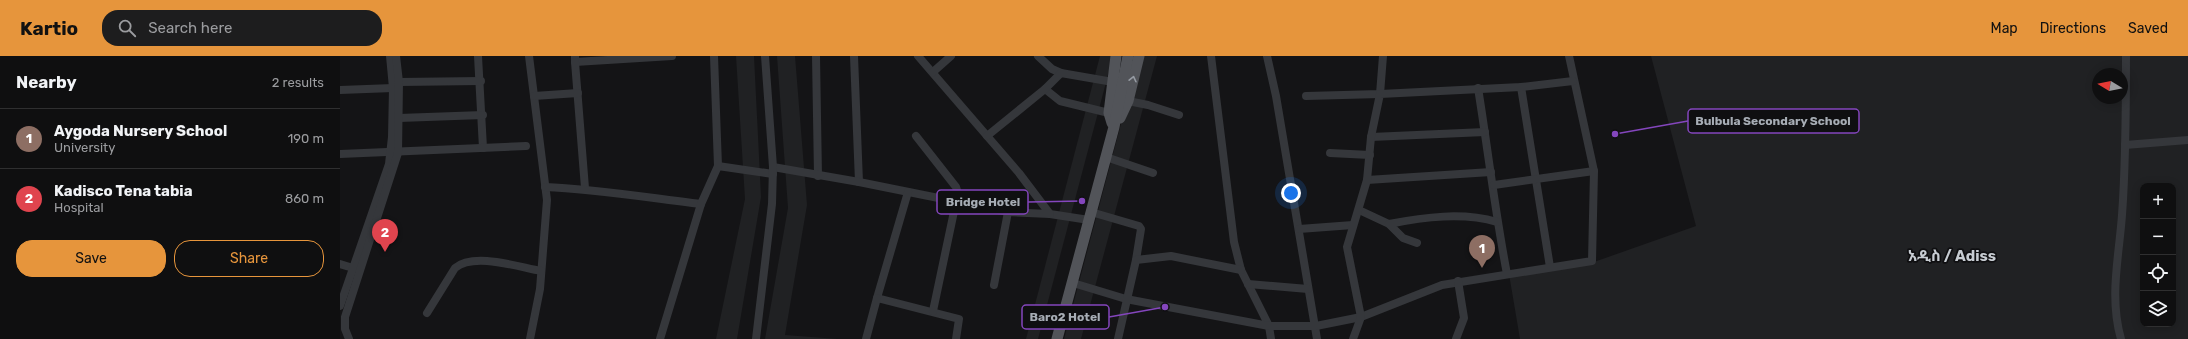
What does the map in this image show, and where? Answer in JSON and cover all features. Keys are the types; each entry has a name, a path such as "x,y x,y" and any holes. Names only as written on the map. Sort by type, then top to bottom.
{"main road":[{"path":"1114,127 1109,113 1116,56"},
{"path":"1123,102 1128,56"},
{"path":"1057,339 1114,127 1139,56"}],"street":[{"path":"349,339 345,330 345,317 360,259 383,185 395,153 399,118 396,85 390,56"},
{"path":"395,153 396,56"},
{"path":"478,56 483,115 483,148"},
{"path":"529,56 547,200 546,232 540,289 530,339"},
{"path":"585,188 575,59 672,56"},
{"path":"660,339 701,204 718,166 714,56"},
{"path":"756,339 772,204 773,171 765,56"},
{"path":"816,56 818,176"},
{"path":"854,56 859,182"},
{"path":"918,56 1019,173 1050,214"},
{"path":"933,72 951,56"},
{"path":"1038,56 1052,68 1061,73 1113,82"},
{"path":"1211,56 1234,242 1241,270 1269,326 1271,339"},
{"path":"1267,56 1276,96 1317,339"},
{"path":"1353,339 1361,317 1347,247 1367,180 1371,137 1380,94 1383,56"},
{"path":"1073,283 1126,299 1269,326 1316,326 1361,317 1442,285 1592,261 1594,171 1568,56"},
{"path":"2121,339 2117,325 2114,299 2122,216 2125,145 2126,56"},
{"path":"986,136 1045,89 1061,73"},
{"path":"340,90 396,85 481,81"},
{"path":"1306,96 1521,87 1573,81"},
{"path":"1521,87 1534,179 1550,267"},
{"path":"1478,88 1494,185 1497,222 1507,274"},
{"path":"1045,89 1060,101 1109,113"},
{"path":"534,96 578,93"},
{"path":"1123,102 1148,105 1179,115"},
{"path":"399,118 483,115"},
{"path":"1371,137 1485,132"},
{"path":"916,136 956,187 958,203 933,311"},
{"path":"2125,145 2188,140"},
{"path":"340,154 395,153 526,146"},
{"path":"1330,153 1370,155"},
{"path":"1106,157 1153,173"},
{"path":"718,166 818,176 859,182 1008,212 1090,216 1139,226 1141,229 1136,260 1118,339"},
{"path":"1494,185 1594,171"},
{"path":"1367,180 1491,172"},
{"path":"545,187 585,188 626,196 701,204"},
{"path":"866,339 908,192"},
{"path":"1359,210 1389,224 1402,238 1417,243"},
{"path":"994,285 1008,212"},
{"path":"1389,224 1411,220 1475,216 1497,222"},
{"path":"1299,230 1353,225"},
{"path":"1136,260 1171,256 1241,270"},
{"path":"340,306 352,268 360,259"},
{"path":"427,313 455,268 462,262 489,261 541,271"},
{"path":"340,264 352,268"},
{"path":"1456,339 1464,318 1458,282"},
{"path":"1248,284 1308,289"},
{"path":"877,298 933,311 959,319 956,339"}],"shaded area":[{"path":"736,56 754,56 761,197 737,339 716,339 745,199"},
{"path":"777,56 795,56 807,205 785,335 838,339 765,339 788,208"},
{"path":"1100,56 1113,56 1038,339 1026,339"},
{"path":"1139,56 1157,56 1081,339 1064,339"},
{"path":"1651,56 2188,56 2188,339 1520,339 1509,274 1594,262 1696,226"}],"place":[{"name":"Bulbula Secondary School","path":"1615,134"},
{"name":"Bridge Hotel","path":"1082,201"},
{"name":"Kadisco Tena tabia","path":"385,252"},
{"name":"Aygoda Nursery School","path":"1482,268"},
{"name":"Baro2 Hotel","path":"1165,307"}],"district":[{"name":"አዲስ / Adiss","path":"1952,256"}]}
